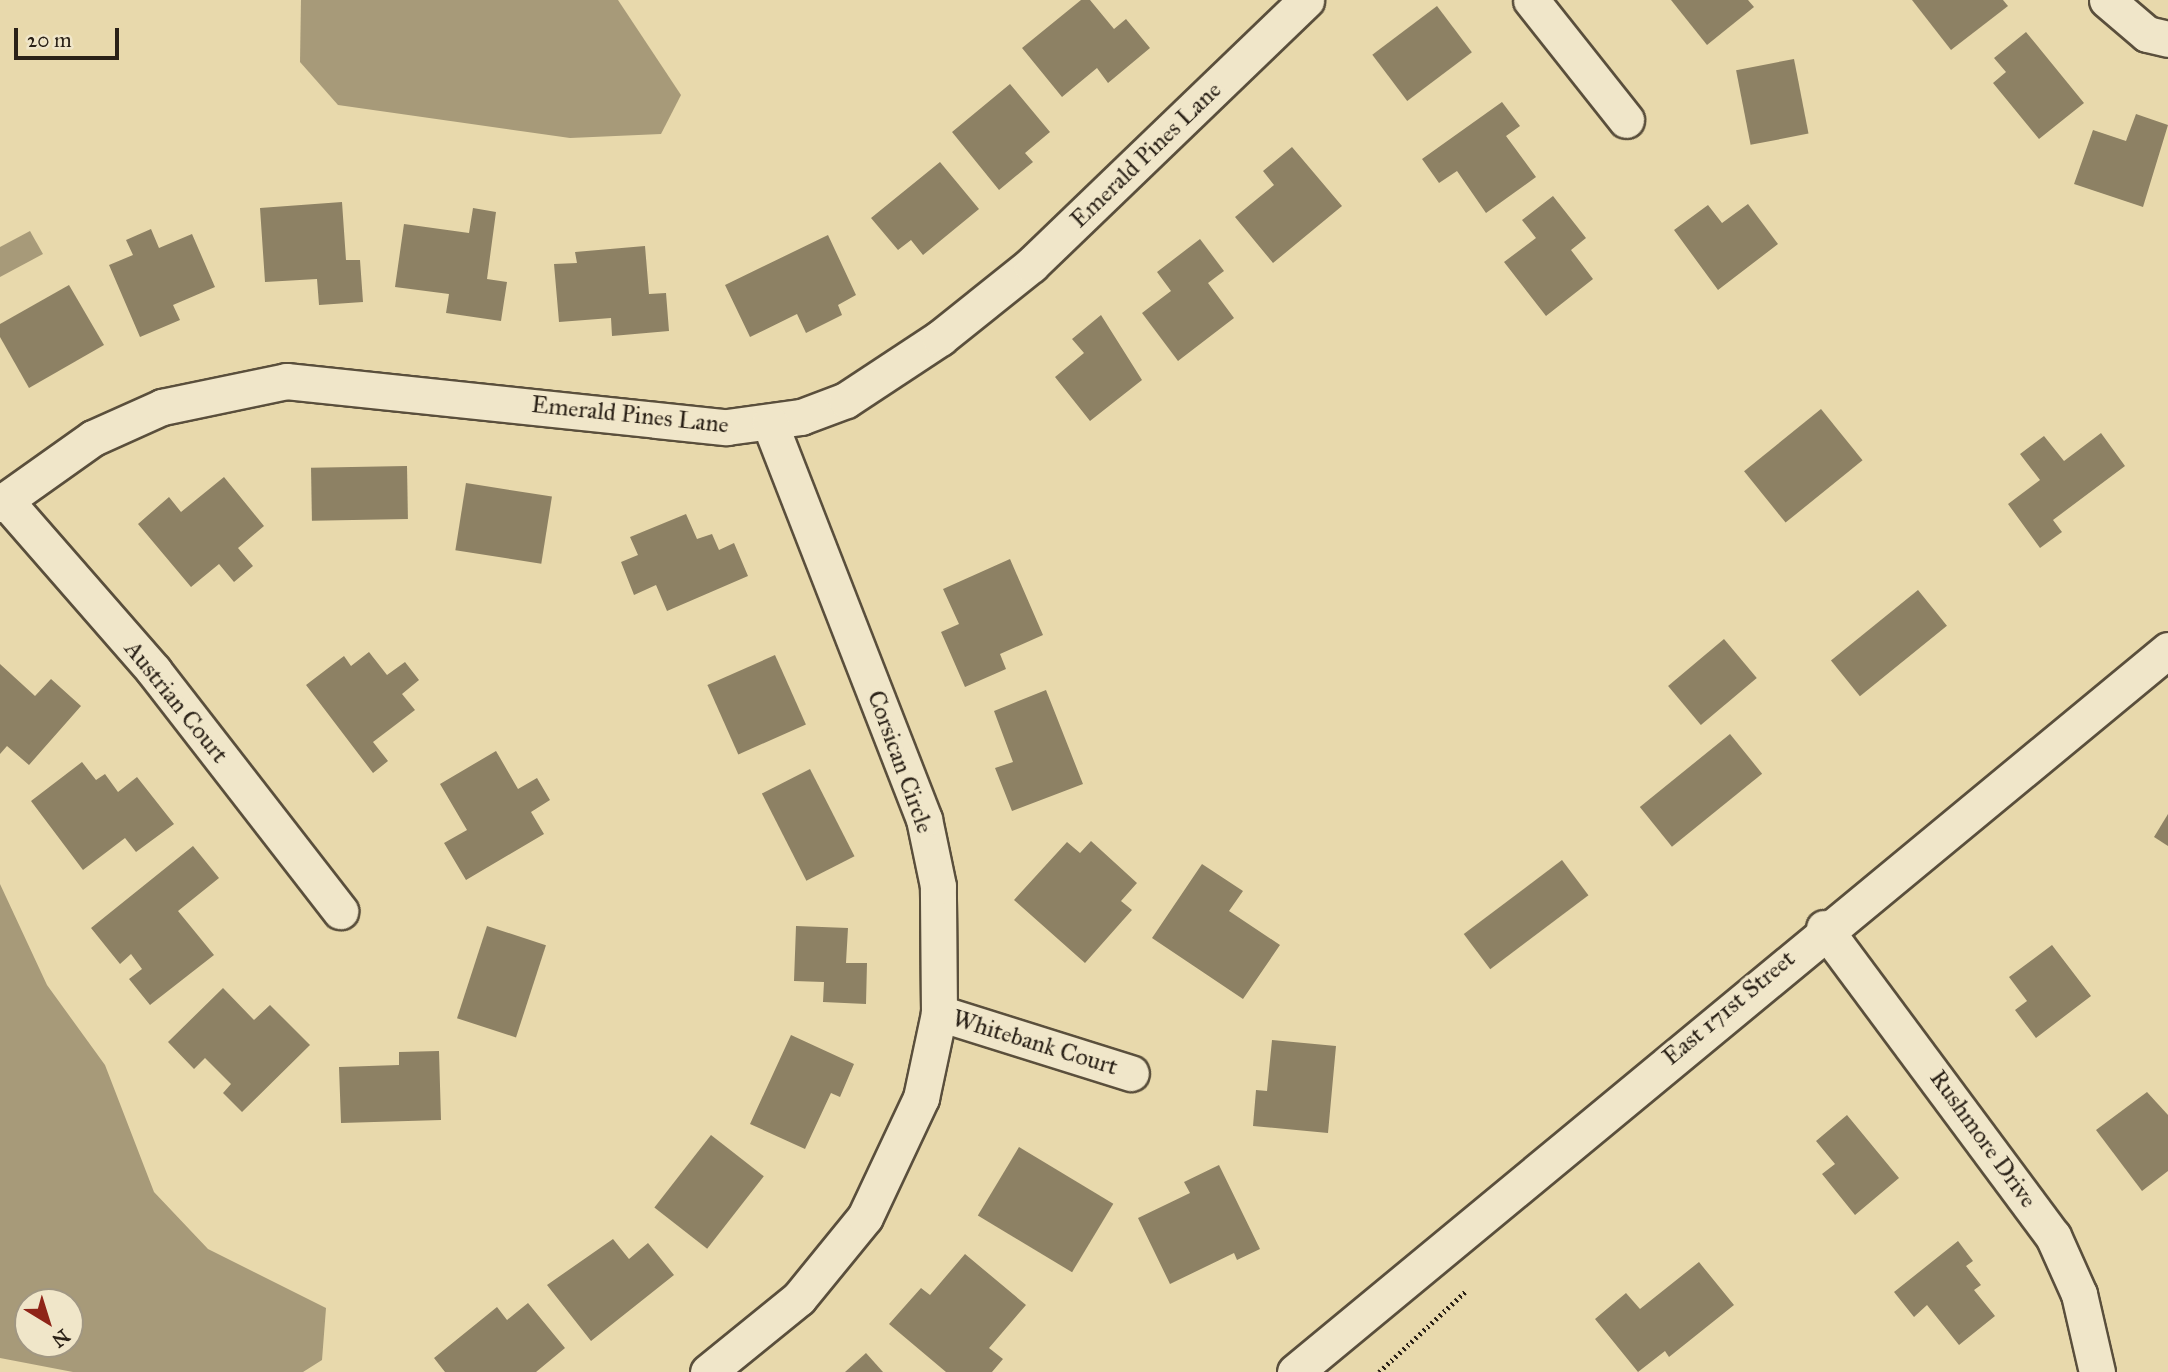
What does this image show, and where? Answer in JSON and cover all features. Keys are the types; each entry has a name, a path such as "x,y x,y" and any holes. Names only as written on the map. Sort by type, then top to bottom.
{"street":[{"name":"Emerald Pines Lane","path":"2,502 93,438 162,407 286,381 694,425 770,423 846,400 940,338 1109,194 1306,0"},
{"path":"1531,0 1626,120"},
{"path":"2107,0 2147,34 2168,39"},
{"name":"Corsican Circle","path":"708,1372 799,1298 865,1217 921,1098 939,1013 938,886 924,819 770,423"},
{"name":"Austrian Court","path":"2,502 153,670 340,911"},
{"name":"East 171st Street","path":"1295,1372 1824,928 2168,650"},
{"name":"Rushmore Drive","path":"1824,928 2053,1236 2079,1294 2097,1372"},
{"name":"Whitebank Court","path":"939,1013 1131,1073"}],"path":[{"path":"1379,1372 1467,1290"}],"shaded area":[{"path":"301,0 618,0 681,95 661,134 570,138 338,105 300,62"},
{"path":"30,231 43,254 0,277 0,247"},
{"path":"0,884 47,985 105,1065 154,1192 208,1249 326,1308 322,1360 303,1372 73,1372 0,1358"}],"building":[{"path":"1081,0 1090,0 1114,29 1126,19 1150,48 1108,83 1097,68 1062,97 1022,48"},
{"path":"1671,0 1748,0 1754,7 1707,45"},
{"path":"1912,0 2003,0 2008,6 1951,50"},
{"path":"1437,6 1472,52 1407,101 1372,55"},
{"path":"2026,32 2084,103 2039,139 1993,83 2006,72 1994,58"},
{"path":"1794,59 1809,134 1751,145 1736,70"},
{"path":"1010,84 1050,132 1025,153 1033,162 999,190 952,132"},
{"path":"1502,102 1520,126 1506,136 1536,177 1486,213 1457,171 1439,183 1422,159"},
{"path":"2136,114 2168,125 2143,207 2074,184 2093,130 2126,141"},
{"path":"1292,147 1342,206 1273,263 1235,217 1274,185 1263,171"},
{"path":"940,162 979,209 923,255 911,240 898,250 871,218"},
{"path":"1553,196 1586,238 1571,250 1593,279 1546,316 1504,262 1536,238 1522,220"},
{"path":"342,202 346,260 360,260 363,302 319,305 317,279 265,282 260,208"},
{"path":"1748,204 1778,244 1718,290 1674,230 1708,205 1722,223"},
{"path":"473,208 496,212 487,279 507,282 501,321 446,313 449,294 395,287 404,224 469,233"},
{"path":"151,229 159,248 192,234 215,287 173,305 180,320 140,337 109,265 133,255 126,240"},
{"path":"828,235 856,295 838,305 842,315 806,333 797,314 750,337 725,285"},
{"path":"1200,239 1224,271 1208,283 1234,318 1178,361 1142,313 1171,291 1157,272"},
{"path":"645,246 649,294 666,293 669,331 612,336 611,318 559,322 554,264 577,263 575,252"},
{"path":"69,285 104,345 29,388 0,337 0,324"},
{"path":"1101,315 1142,380 1090,421 1055,377 1084,353 1072,339"},
{"path":"1821,409 1863,460 1786,523 1744,471"},
{"path":"2101,433 2125,466 2053,520 2062,532 2040,548 2008,504 2040,480 2020,454 2044,436 2064,461"},
{"path":"407,466 408,519 312,521 311,468"},
{"path":"224,477 264,526 238,548 253,566 234,582 219,564 191,587 138,524 169,497 181,512"},
{"path":"466,483 552,497 541,564 455,550"},
{"path":"686,514 697,539 712,534 719,550 734,543 748,576 667,611 656,585 634,595 621,562 638,555 630,537"},
{"path":"1010,559 1043,635 1000,654 1006,669 965,687 941,632 959,624 943,589"},
{"path":"1918,590 1947,626 1860,696 1831,660"},
{"path":"1724,639 1757,678 1701,725 1668,686"},
{"path":"369,652 387,675 405,662 419,680 402,694 415,710 373,742 388,761 373,773 306,685 344,656 351,666"},
{"path":"775,655 806,724 738,755 707,685"},
{"path":"0,664 35,696 51,679 81,706 29,765 7,746 0,754"},
{"path":"1046,690 1083,784 1012,811 995,768 1013,762 994,711"},
{"path":"1730,734 1762,774 1672,847 1640,807"},
{"path":"496,751 518,789 537,778 550,800 531,812 544,834 466,880 444,843 467,830 440,784"},
{"path":"82,762 96,780 105,774 118,792 137,777 174,824 136,852 125,838 83,870 31,801"},
{"path":"810,769 854,856 806,881 762,794"},
{"path":"2168,814 2168,846 2154,837"},
{"path":"1091,841 1137,883 1121,901 1132,910 1085,963 1014,900 1067,842 1080,853"},
{"path":"193,846 219,878 178,911 214,955 150,1005 129,979 142,969 131,954 120,964 91,928"},
{"path":"1562,860 1588,895 1490,969 1464,934"},
{"path":"1202,864 1243,891 1229,911 1280,945 1243,999 1152,938"},
{"path":"487,926 546,945 516,1037 457,1018"},
{"path":"796,926 848,928 846,963 867,963 866,1004 823,1002 824,982 794,981"},
{"path":"2052,945 2091,996 2036,1038 2015,1010 2027,1001 2009,977"},
{"path":"223,988 254,1020 270,1005 310,1045 242,1112 223,1093 231,1084 205,1058 194,1069 168,1042"},
{"path":"791,1035 854,1064 840,1097 831,1093 805,1149 750,1124"},
{"path":"1272,1040 1336,1046 1328,1133 1253,1126 1256,1090 1267,1091"},
{"path":"439,1051 441,1120 341,1123 339,1067 399,1065 399,1052"},
{"path":"2147,1092 2168,1115 2168,1171 2142,1191 2096,1130"},
{"path":"1847,1115 1899,1178 1855,1215 1822,1174 1835,1164 1816,1141"},
{"path":"711,1135 764,1176 707,1249 654,1207"},
{"path":"1019,1147 1113,1204 1072,1272 978,1216"},
{"path":"1219,1165 1260,1249 1237,1260 1234,1253 1170,1284 1138,1218 1190,1193 1184,1182"},
{"path":"613,1239 629,1259 648,1243 674,1275 591,1341 547,1285"},
{"path":"1958,1241 1973,1261 1966,1266 1981,1285 1974,1290 1995,1316 1959,1345 1927,1305 1914,1317 1894,1292"},
{"path":"965,1254 1026,1305 989,1348 1003,1359 992,1372 946,1372 889,1324 921,1288 930,1295"},
{"path":"1699,1262 1734,1305 1669,1357 1665,1351 1638,1372 1595,1319 1626,1293 1640,1309"},
{"path":"528,1303 565,1348 536,1372 445,1372 434,1358 497,1307 507,1320"},
{"path":"866,1353 883,1372 845,1372"}]}
